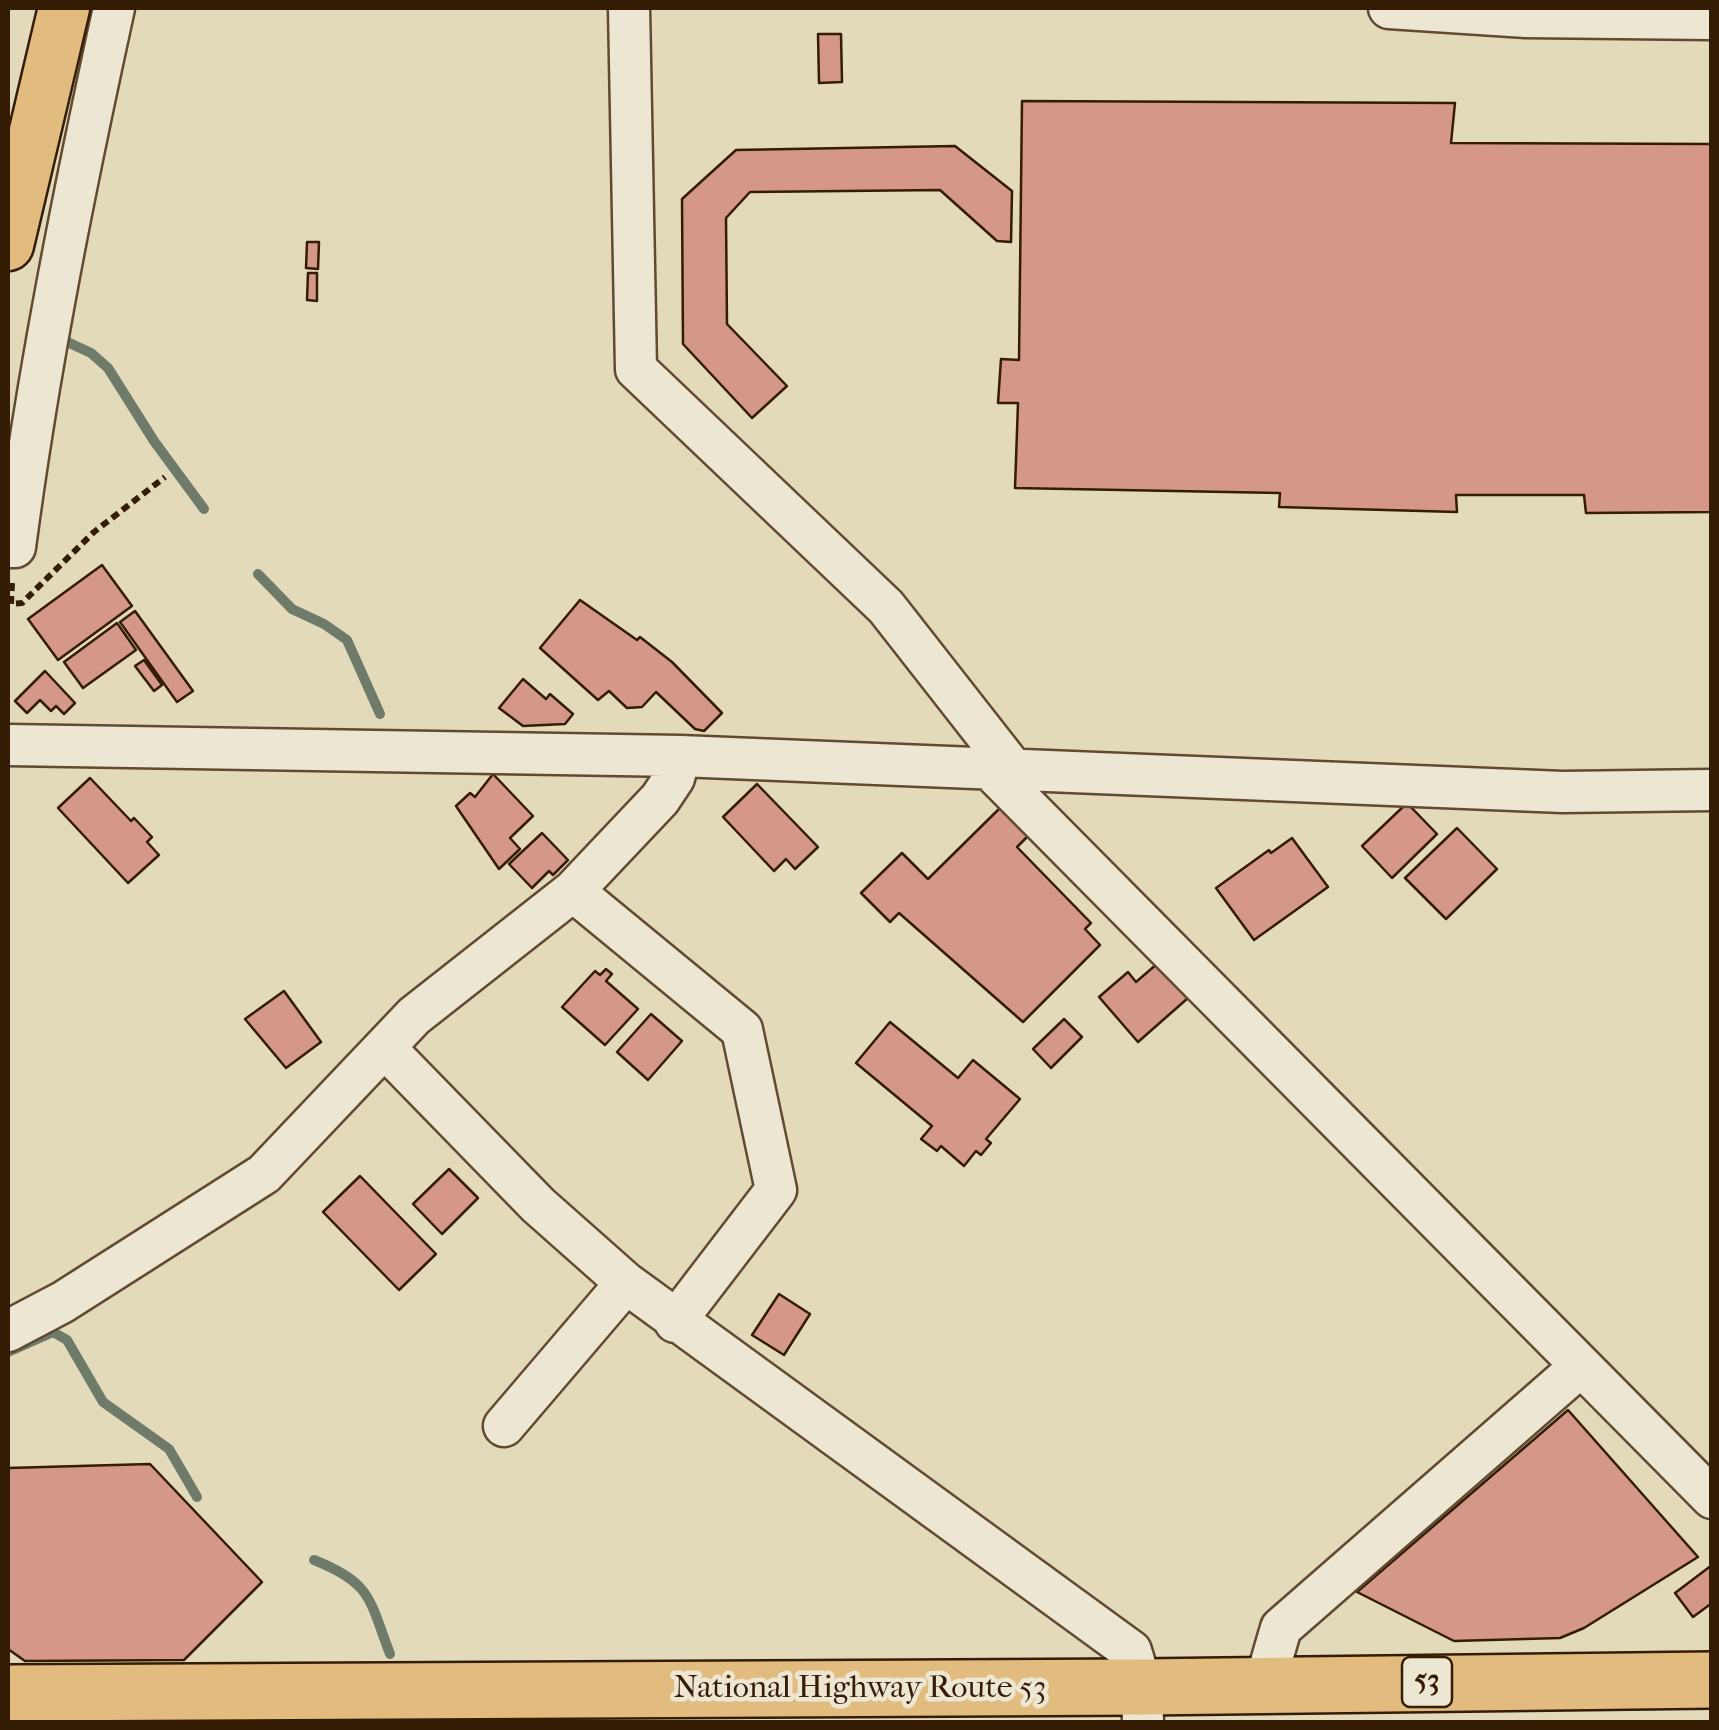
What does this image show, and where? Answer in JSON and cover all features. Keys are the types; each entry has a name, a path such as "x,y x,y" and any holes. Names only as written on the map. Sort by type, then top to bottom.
{"highway":[{"name":"National Highway Route 53","path":"8,1693 1143,1705 1265,1684 1712,1680"}],"main road":[{"path":"8,245 64,8"}],"street":[{"path":"11,547 85,140 114,8"},
{"path":"628,8 636,369 886,607 999,767 1712,1498"},
{"path":"1389,8 1526,17 1712,19"},
{"path":"8,745 680,756 1563,792 1712,790"},
{"path":"8,1332 64,1302 264,1174 414,1016 572,891 660,798 674,778 680,756"},
{"path":"572,891 742,1030 776,1190 675,1322"},
{"path":"386,1048 538,1205 626,1283 1131,1650 1143,1705"},
{"path":"504,1426 626,1283"},
{"path":"1265,1684 1281,1628 1582,1366"}],"path":[{"path":"11,547 11,604 22,603 94,532 164,477"}],"building":[{"path":"818,34 841,34 842,82 819,83"},
{"path":"1022,101 1455,103 1451,143 1712,144 1712,512 1586,513 1584,495 1456,495 1457,512 1279,507 1280,493 1015,488 1018,403 998,403 1001,359 1019,360"},
{"path":"955,146 1012,191 1011,242 997,241 940,190 750,192 726,218 727,324 787,386 752,418 683,344 682,199 736,150"},
{"path":"307,242 319,242 318,269 306,268"},
{"path":"308,273 317,273 317,301 307,300"},
{"path":"102,565 132,606 58,660 28,619"},
{"path":"580,600 672,662 722,713 704,731 695,729 656,692 642,707 627,708 609,691 598,700 540,648"},
{"path":"135,611 193,691 177,702 120,622"},
{"path":"117,623 136,650 83,688 64,662"},
{"path":"144,660 162,685 154,691 135,666"},
{"path":"45,671 75,703 64,714 56,706 51,711 40,700 27,713 15,701"},
{"path":"523,679 546,699 550,694 573,714 565,724 523,726 499,708"},
{"path":"493,774 533,816 510,838 520,849 499,869 456,806 470,793 475,797"},
{"path":"90,778 152,837 147,842 159,855 128,883 58,808"},
{"path":"757,784 818,847 795,869 786,859 774,871 723,817"},
{"path":"1407,803 1437,834 1392,878 1362,846"},
{"path":"1004,804 1032,832 1017,847 1091,923 1085,929 1100,945 1023,1022 899,913 890,922 861,893 902,853 928,879"},
{"path":"1457,828 1497,869 1446,919 1405,878"},
{"path":"542,833 568,860 532,888 509,864"},
{"path":"1292,838 1328,887 1254,940 1216,888"},
{"path":"1158,963 1188,998 1138,1042 1099,997 1128,972 1136,982"},
{"path":"606,969 612,974 606,981 638,1009 605,1045 562,1007 595,971 600,975"},
{"path":"284,991 321,1042 286,1068 245,1019"},
{"path":"651,1014 682,1041 648,1080 617,1052"},
{"path":"1064,1019 1082,1037 1051,1068 1033,1049"},
{"path":"890,1022 958,1078 973,1060 1020,1099 986,1139 991,1143 981,1155 976,1151 964,1166 941,1146 937,1151 921,1139 932,1126 856,1063"},
{"path":"449,1169 478,1198 442,1234 413,1204"},
{"path":"360,1176 436,1254 399,1290 323,1212"},
{"path":"779,1294 810,1314 784,1355 752,1335"},
{"path":"1568,1410 1698,1557 1584,1628 1560,1638 1454,1641 1357,1592"},
{"path":"150,1464 262,1582 184,1660 25,1661 8,1649 8,1468"},
{"path":"1712,1565 1712,1603 1693,1617 1675,1593"}],"waterway":[{"path":"63,340 91,353 108,368 154,441 204,509"},
{"path":"258,574 292,609 347,640 380,714"},
{"path":"8,1352 53,1332 67,1340 103,1402 169,1449 197,1497"},
{"path":"314,1560 358,1585 372,1606 390,1654"}]}
